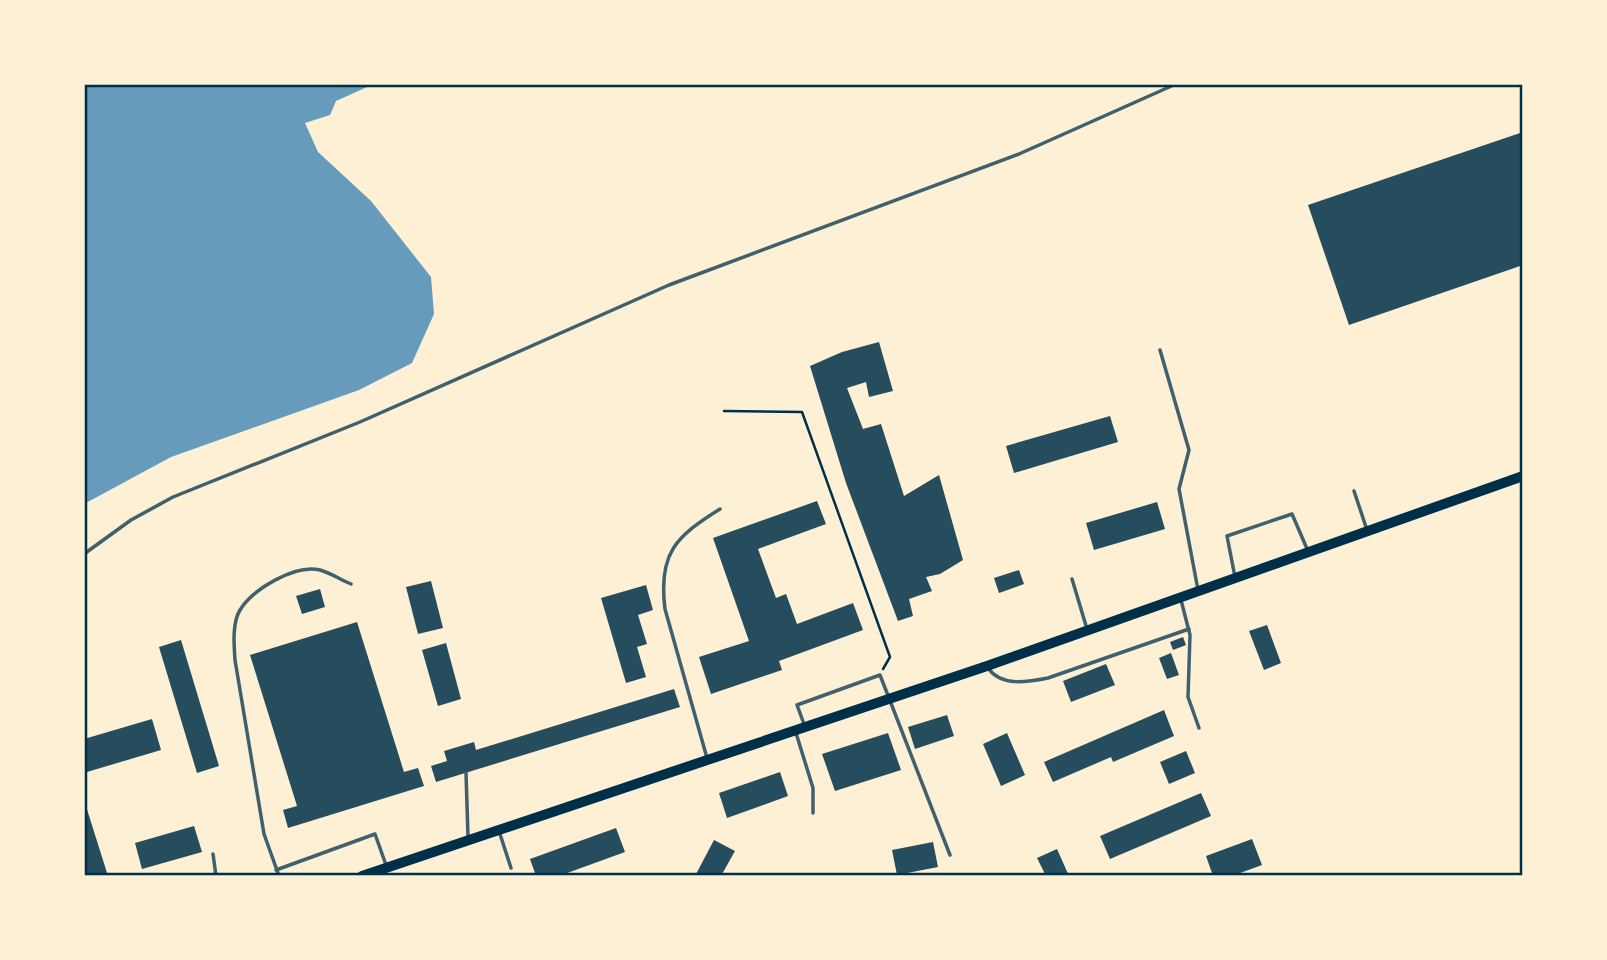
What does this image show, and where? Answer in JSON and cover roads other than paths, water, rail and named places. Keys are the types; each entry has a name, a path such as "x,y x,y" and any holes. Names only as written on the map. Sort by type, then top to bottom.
{"main road":[{"path":"362,876 987,666 1523,476"}],"lane":[{"path":"84,554 131,520 173,496 360,422 669,285 1019,154 1176,84"},
{"path":"1160,350 1189,450 1179,489 1198,592"},
{"path":"1354,491 1367,532"},
{"path":"707,760 665,609 662,584 665,564 675,547 693,526 720,509"},
{"path":"1235,579 1227,536 1292,514 1309,553"},
{"path":"279,876 264,834 235,660 234,636 239,612 256,593 281,575 318,569 351,584"},
{"path":"1072,579 1087,631"},
{"path":"1181,598 1190,635 1188,697 1199,728"},
{"path":"987,666 992,674 1009,681 1037,680 1189,629"},
{"path":"813,813 813,788 797,705 880,675 950,855"},
{"path":"466,773 468,839"},
{"path":"498,829 510,868"},
{"path":"276,870 375,834 387,867"},
{"path":"213,855 216,876"}],"water":[{"path":"84,84 374,84 336,101 330,115 305,123 318,152 371,201 431,277 434,314 412,363 359,390 171,457 84,504"}]}
